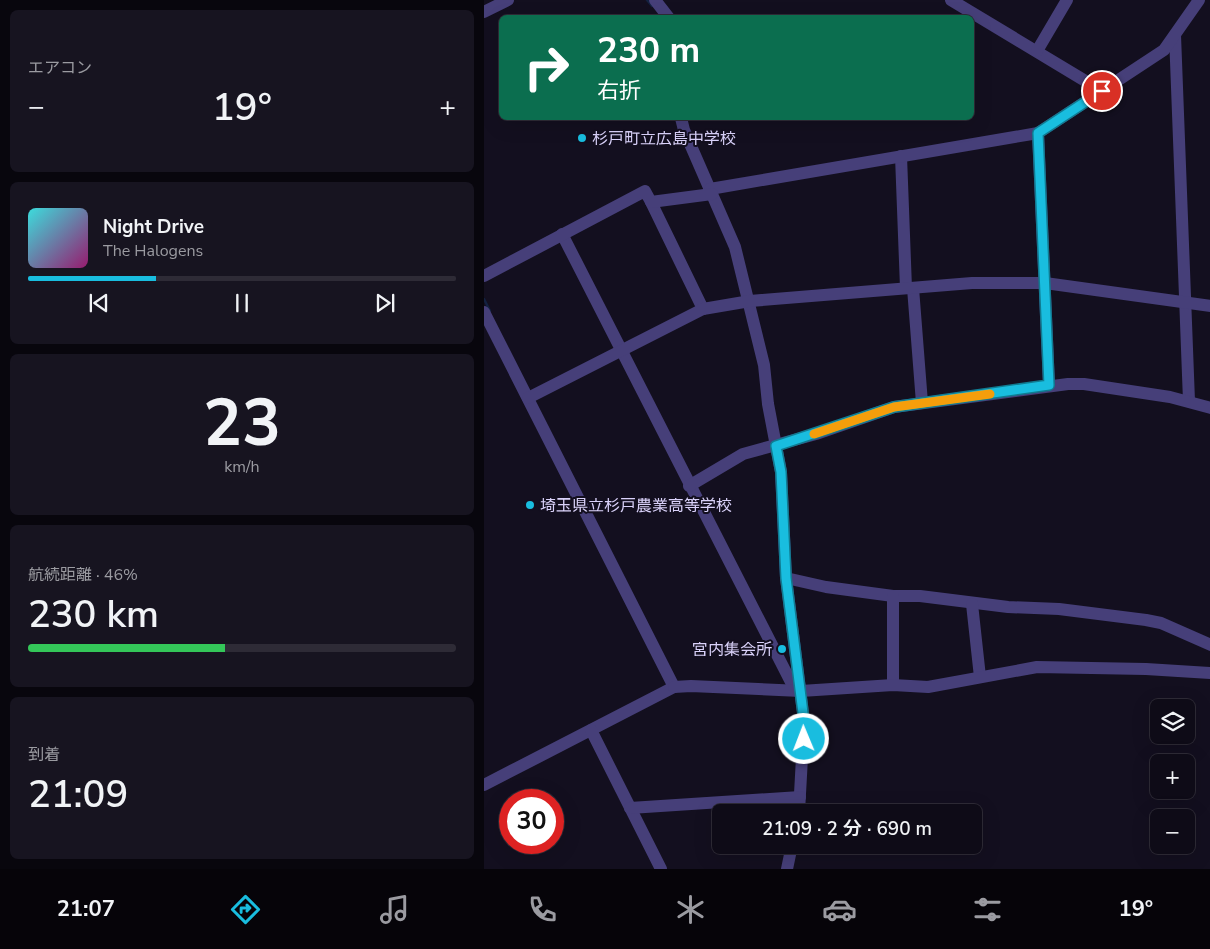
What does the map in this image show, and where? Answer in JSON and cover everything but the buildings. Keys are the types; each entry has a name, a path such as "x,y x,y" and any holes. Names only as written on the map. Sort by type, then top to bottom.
{"street":[{"path":"484,12 508,0"},
{"path":"655,0 667,15"},
{"path":"951,0 1102,91"},
{"path":"1037,52 1067,0"},
{"path":"651,202 1038,133 1164,50 1199,0"},
{"path":"1175,35 1189,401"},
{"path":"682,120 736,247 764,365 768,404 781,472 786,578 798,690 804,721 800,804"},
{"path":"1038,133 1049,385"},
{"path":"901,156 910,288 922,403"},
{"path":"484,276 645,191 703,309"},
{"path":"562,234 689,486 798,690"},
{"path":"528,398 703,309 750,301 972,283 1045,283 1210,306"},
{"path":"484,312 674,687"},
{"path":"689,486 718,471 743,454 776,446 894,407 1049,385 1084,384 1189,401 1210,408"},
{"path":"786,578 826,587 893,596 920,596 972,604 1060,609 1146,620 1161,623 1210,645"},
{"path":"893,596 893,685"},
{"path":"972,604 980,677"},
{"path":"484,785 674,687 798,690 893,685 939,686 1037,667 1146,669 1210,673"},
{"path":"592,730 661,869"},
{"path":"630,808 800,797"},
{"path":"787,869 790,854"}],"waterway":[{"path":"647,0 652,6"},
{"path":"484,299 490,311"}],"slow traffic":[{"path":"814,434 894,407 990,394"}],"place":[{"name":"杉戸町立広島中学校","path":"582,138"},
{"name":"埼玉県立杉戸農業高等学校","path":"530,505"},
{"name":"宮内集会所","path":"782,649"}],"route":[{"path":"804,739 804,721 786,578 781,472 776,446 894,407 1049,385 1038,133 1102,91"}]}
